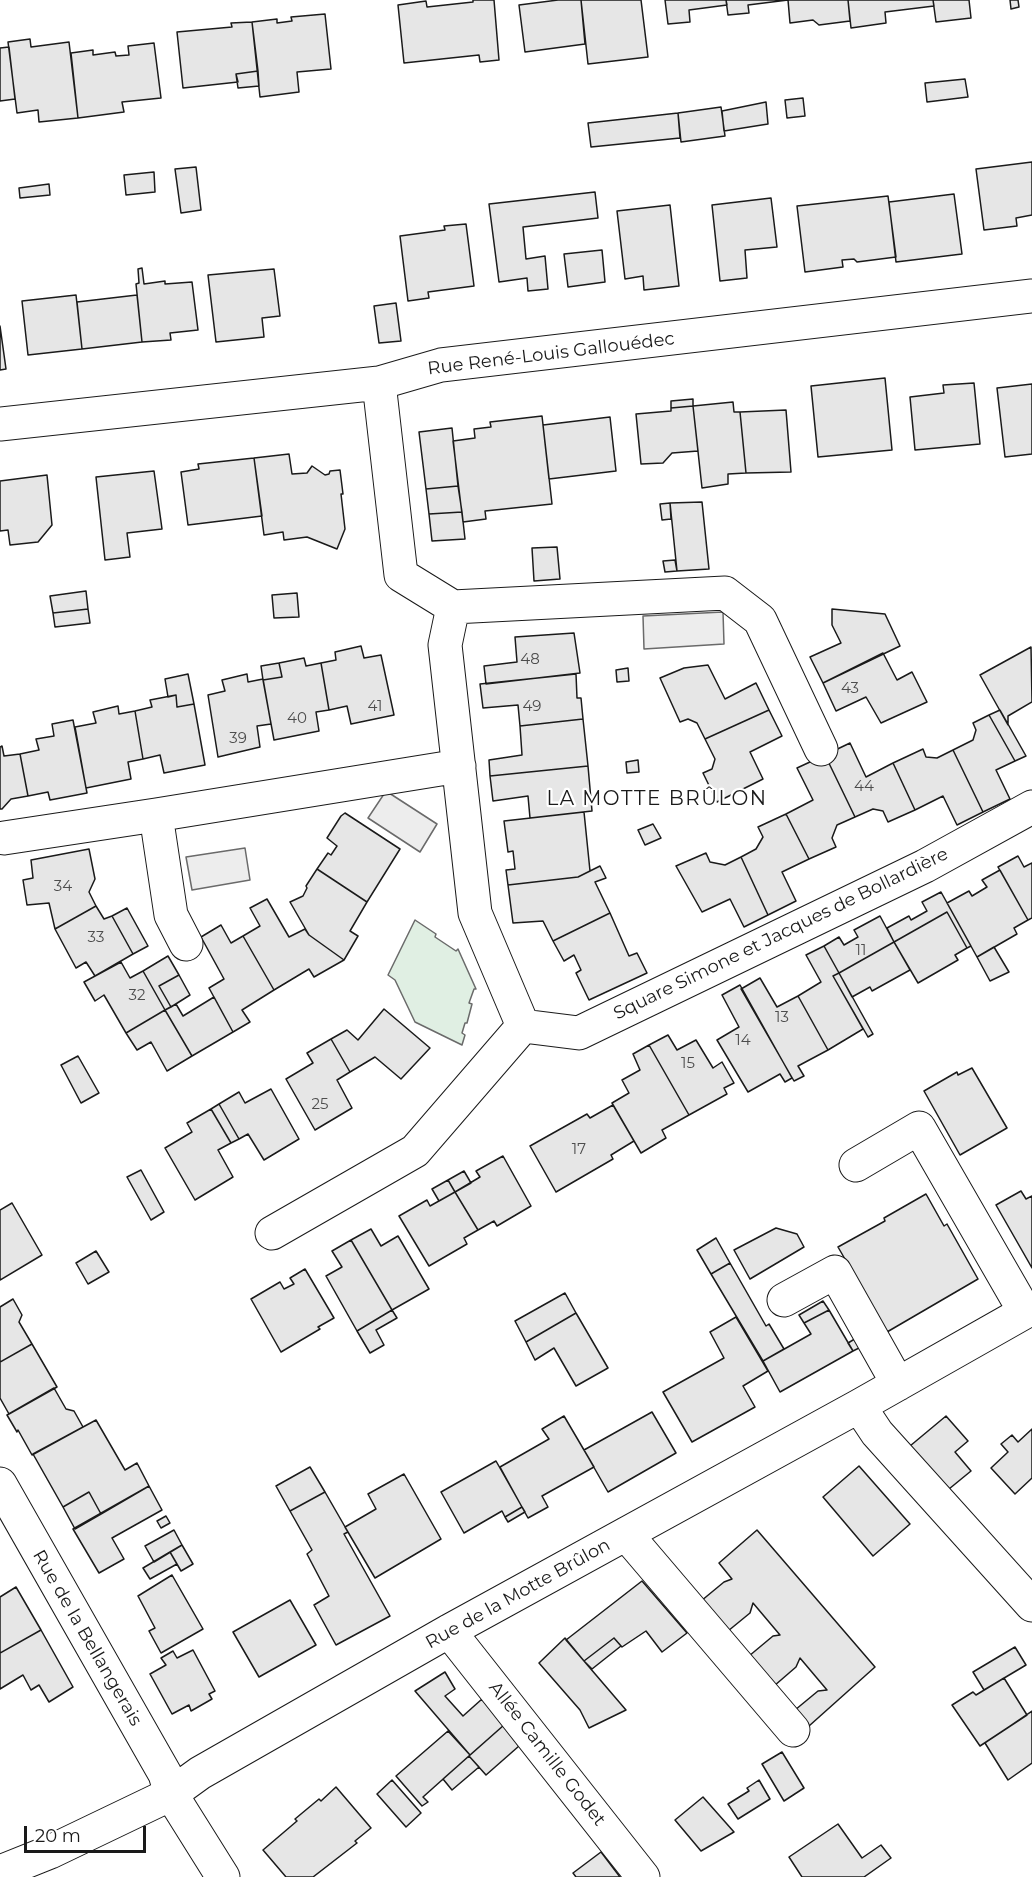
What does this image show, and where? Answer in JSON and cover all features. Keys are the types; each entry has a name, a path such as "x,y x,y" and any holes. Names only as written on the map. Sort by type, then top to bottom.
{"street":[{"name":"Rue René-Louis Gallouédec","path":"0,424 380,383 441,365 1032,296"},
{"path":"380,383 401,575 453,607 725,593 760,620 821,749"},
{"path":"272,1233 415,1151 524,1026 475,913 445,645 453,607"},
{"path":"4,838 459,766"},
{"name":"Square Simone et Jacques de Bollardière","path":"524,1026 579,1033 925,866 1032,807"},
{"path":"156,815 171,915 186,944"},
{"path":"856,1165 919,1128 1029,1310"},
{"path":"784,1300 835,1272 898,1384"},
{"name":"Rue de la Motte Brûlon","path":"0,1872 50,1852 171,1794 200,1773 449,1631 859,1407 1029,1310"},
{"path":"859,1407 877,1433 1032,1605"},
{"name":"Rue de la Bellangerais","path":"0,1484 165,1774 171,1794 223,1877"},
{"path":"626,1534 792,1730"},
{"name":"Allée Camille Godet","path":"449,1631 643,1877"}],"green space":[{"path":"415,920 436,934 435,937 456,951 458,949 476,989 469,1003 472,1004 462,1033 465,1035 462,1045 415,1022 395,980 388,975"}],"shaded area":[{"path":"723,612 724,644 644,649 643,616"},
{"path":"386,791 437,824 420,852 368,818"},
{"path":"245,848 250,880 192,890 186,857"}],"building":[{"path":"473,0 494,0 499,60 480,62 479,55 404,63 398,5 426,1 427,7 473,2"},
{"path":"558,0 581,0 585,44 525,52 519,5"},
{"path":"581,0 641,0 648,57 588,64"},
{"path":"665,0 726,0 727,5 689,10 690,22 668,24"},
{"path":"726,0 788,0 748,5 749,13 728,15"},
{"path":"788,0 848,0 850,21 819,25 813,20 790,23"},
{"path":"848,0 933,0 934,6 885,12 886,23 851,28"},
{"path":"933,0 969,0 971,18 936,22"},
{"path":"1010,0 1018,0 1019,7 1011,9"},
{"path":"325,14 331,69 297,72 299,92 260,97 252,22 277,19 277,23 292,21 291,17"},
{"path":"252,22 258,71 236,74 238,82 183,88 177,32 232,27 231,23"},
{"path":"30,39 31,47 69,42 78,118 39,122 38,110 17,113 8,42"},
{"path":"154,43 161,98 122,102 124,112 78,118 71,53 93,50 93,55 115,52 116,56 129,55 128,46"},
{"path":"9,47 15,99 0,101 0,48"},
{"path":"258,71 259,86 238,88 236,74"},
{"path":"965,79 968,97 927,102 925,83"},
{"path":"803,98 805,116 787,118 785,100"},
{"path":"766,102 768,124 724,131 722,111"},
{"path":"721,107 725,136 681,142 678,113"},
{"path":"678,113 680,138 591,147 588,123"},
{"path":"1032,162 1032,215 1016,218 1017,226 984,230 976,169"},
{"path":"196,167 201,210 181,213 175,169"},
{"path":"154,172 155,192 126,195 124,175"},
{"path":"49,184 50,195 20,198 19,188"},
{"path":"595,192 598,218 523,227 526,259 545,256 548,289 528,291 527,278 499,282 489,204"},
{"path":"954,194 962,254 896,262 889,202"},
{"path":"888,196 896,257 857,262 854,259 842,260 843,267 805,272 797,206"},
{"path":"771,198 777,247 745,250 747,278 720,281 712,205"},
{"path":"670,205 679,286 644,290 643,276 625,279 617,211"},
{"path":"466,224 474,286 428,292 429,298 408,301 400,236 445,230 444,226"},
{"path":"602,250 605,282 568,287 564,254"},
{"path":"142,268 144,284 165,281 165,284 192,282 198,330 170,333 171,340 142,342 136,284 139,283 138,269"},
{"path":"274,269 280,316 262,318 264,337 216,342 208,275"},
{"path":"76,295 82,349 28,355 22,301"},
{"path":"137,295 142,342 82,349 77,302"},
{"path":"396,303 401,341 379,343 374,306"},
{"path":"0,326 6,369 0,370"},
{"path":"885,378 892,450 818,457 811,386"},
{"path":"974,383 980,444 915,450 910,397 944,393 943,385"},
{"path":"1032,384 1032,454 1005,457 997,388"},
{"path":"693,399 693,406 671,408 671,401"},
{"path":"733,402 734,412 740,412 746,473 728,474 728,484 702,488 693,406"},
{"path":"693,406 698,451 672,453 663,463 641,464 636,414 671,411 671,408"},
{"path":"786,410 791,472 746,473 740,412"},
{"path":"542,416 552,504 485,511 486,519 463,522 453,441 475,438 474,429 491,427 490,422"},
{"path":"610,417 616,471 549,479 543,425"},
{"path":"452,428 458,486 426,489 419,432"},
{"path":"289,454 292,474 307,473 312,466 325,475 330,471 340,470 345,529 337,549 307,537 284,540 283,532 264,535 254,458"},
{"path":"254,458 262,516 188,525 181,472 199,469 198,464"},
{"path":"154,471 162,529 127,533 130,557 105,560 96,477"},
{"path":"47,475 52,525 38,542 10,545 8,530 0,531 0,481"},
{"path":"458,486 462,512 429,514 426,489"},
{"path":"702,502 709,569 677,571 670,503"},
{"path":"670,503 671,519 662,520 660,504"},
{"path":"462,512 465,539 432,541 429,514"},
{"path":"557,547 560,579 534,581 532,548"},
{"path":"675,560 677,571 665,572 663,561"},
{"path":"86,591 88,609 53,613 50,596"},
{"path":"297,593 299,617 274,618 272,595"},
{"path":"88,609 90,623 55,627 53,613"},
{"path":"832,609 885,614 900,646 823,683 810,657 841,643 832,625"},
{"path":"574,633 580,673 486,684 484,666 517,662 515,637"},
{"path":"361,646 364,658 381,655 394,715 351,724 347,706 329,710 321,663 336,660 335,652"},
{"path":"1031,647 1032,702 1008,716 1008,725 980,675"},
{"path":"883,653 897,680 912,672 927,702 881,723 866,697 836,711 823,683"},
{"path":"304,658 306,666 321,663 329,710 316,712 319,731 274,740 263,680 282,677 279,663"},
{"path":"279,663 282,677 263,680 261,666"},
{"path":"708,665 725,699 756,683 769,710 705,739 697,723 688,719 680,722 660,678 684,668"},
{"path":"628,668 629,681 617,682 616,670"},
{"path":"188,674 194,704 177,707 176,695 168,697 165,679"},
{"path":"247,674 248,682 263,679 271,724 257,726 260,747 218,757 208,695 225,691 222,680"},
{"path":"576,674 577,698 581,698 583,719 520,726 518,705 483,708 480,684"},
{"path":"176,695 177,707 194,704 205,765 164,773 160,755 143,759 135,711 152,707 150,700"},
{"path":"118,706 119,714 135,711 143,759 128,762 131,779 86,788 75,727 96,723 93,712"},
{"path":"769,710 782,736 750,752 763,779 717,802 703,773 712,769 715,759 705,739"},
{"path":"1000,710 1026,756 1015,761 989,715"},
{"path":"989,715 1015,761 996,770 1010,799 983,812 953,750 973,740 976,730 973,723"},
{"path":"583,719 588,766 490,776 489,760 522,755 520,726"},
{"path":"73,720 87,793 50,800 48,792 28,796 20,754 39,750 36,739 54,736 52,724"},
{"path":"850,743 866,777 893,763 915,810 888,822 883,811 873,809 855,817 825,755"},
{"path":"2,746 4,756 20,754 28,796 11,799 0,809 0,747"},
{"path":"923,749 926,757 937,758 953,750 983,812 957,825 943,796 915,810 893,763"},
{"path":"825,755 855,817 837,825 832,838 836,847 809,859 786,814 813,800 797,768"},
{"path":"638,760 639,772 627,773 626,762"},
{"path":"588,766 592,811 530,818 528,796 493,801 490,776"},
{"path":"584,812 590,871 578,877 508,885 506,870 515,869 513,851 508,852 504,821"},
{"path":"345,813 400,849 367,902 317,869 328,853 331,855 337,846 327,838"},
{"path":"786,814 809,859 782,872 796,901 768,915 741,857 756,849 763,837 758,827"},
{"path":"653,824 661,838 645,845 638,830"},
{"path":"89,849 95,879 89,892 96,906 55,929 49,903 27,905 23,880 33,878 31,860"},
{"path":"706,853 710,862 725,865 741,857 768,915 744,927 730,899 702,912 676,866"},
{"path":"1018,856 1024,867 1032,863 1032,918 1028,920 998,867"},
{"path":"600,866 606,878 595,882 610,913 553,941 543,921 513,923 508,885 578,877"},
{"path":"317,869 367,902 350,931 358,936 344,960 309,935 290,902 303,896 306,886"},
{"path":"1000,870 1028,920 1014,928 1017,934 977,957 947,903 969,891 972,896 987,887 982,880"},
{"path":"941,892 971,946 967,948 947,912 894,942 887,928 909,916 911,920 927,911 922,902"},
{"path":"267,899 289,937 305,929 309,935 344,960 314,977 309,969 274,990 243,936 260,926 250,908"},
{"path":"96,906 104,919 112,916 133,954 95,976 86,962 76,968 55,929"},
{"path":"127,908 148,946 133,954 112,916"},
{"path":"947,912 967,948 955,955 958,960 918,983 894,942"},
{"path":"610,913 629,956 637,953 647,973 589,1000 576,973 581,970 574,955 564,961 553,941"},
{"path":"880,916 894,942 839,973 824,946 839,937 844,945 858,937 854,930"},
{"path":"221,925 231,943 243,936 274,990 242,1010 250,1022 233,1032 209,988 224,979 201,937"},
{"path":"894,942 910,970 872,991 870,987 852,997 839,973"},
{"path":"824,946 839,973 833,976 863,1029 828,1050 798,996 821,982 806,955"},
{"path":"994,947 1009,972 990,981 977,957"},
{"path":"168,956 179,975 159,986 171,1007 165,1010 143,971"},
{"path":"121,962 130,978 143,971 165,1010 126,1033 104,995 95,1001 84,982"},
{"path":"839,973 873,1034 868,1037 833,976"},
{"path":"179,975 190,995 171,1007 159,986"},
{"path":"760,978 777,1007 798,996 828,1050 798,1066 804,1076 794,1081 741,989"},
{"path":"740,985 792,1078 785,1082 780,1074 748,1092 717,1040 739,1027 722,995"},
{"path":"214,997 233,1032 192,1056 165,1010 176,1004 183,1016"},
{"path":"384,1009 430,1048 401,1079 375,1057 350,1072 331,1039 347,1030 358,1040"},
{"path":"165,1010 192,1056 167,1071 151,1042 137,1050 126,1033"},
{"path":"668,1035 677,1050 696,1040 713,1068 722,1062 734,1083 724,1088 727,1094 689,1115 649,1045"},
{"path":"331,1039 350,1072 337,1080 352,1108 315,1130 286,1079 313,1063 307,1053"},
{"path":"649,1045 689,1115 662,1130 666,1138 641,1153 612,1103 629,1093 622,1080 640,1070 633,1054"},
{"path":"78,1056 99,1093 81,1103 61,1065"},
{"path":"972,1068 1007,1128 960,1155 924,1091 957,1072 958,1075"},
{"path":"271,1089 299,1139 264,1160 248,1134 239,1139 219,1104 239,1092 245,1103"},
{"path":"219,1104 239,1139 231,1143 211,1109"},
{"path":"613,1105 634,1141 611,1155 613,1159 556,1192 530,1146 587,1114 590,1118"},
{"path":"211,1109 231,1143 218,1150 233,1177 195,1200 165,1148 192,1132 187,1123"},
{"path":"503,1156 531,1206 497,1226 494,1221 478,1230 455,1192 480,1177 476,1171"},
{"path":"141,1170 164,1212 151,1220 127,1177"},
{"path":"464,1171 471,1183 455,1192 448,1180"},
{"path":"448,1180 455,1192 439,1201 432,1189"},
{"path":"1021,1191 1026,1199 1032,1196 1032,1268 996,1205"},
{"path":"455,1192 478,1230 464,1238 467,1244 429,1266 399,1216 427,1200 430,1206"},
{"path":"926,1194 944,1226 947,1224 978,1279 887,1332 838,1247 885,1221 884,1218"},
{"path":"12,1203 42,1255 0,1280 0,1210"},
{"path":"776,1228 797,1234 804,1247 750,1279 734,1250"},
{"path":"371,1229 381,1246 398,1236 429,1289 392,1310 351,1240"},
{"path":"716,1238 730,1263 711,1274 697,1250"},
{"path":"351,1240 392,1310 357,1331 326,1276 342,1267 332,1251"},
{"path":"96,1251 109,1272 88,1284 76,1263"},
{"path":"730,1263 766,1326 769,1324 784,1349 763,1361 711,1274"},
{"path":"305,1269 334,1318 281,1352 251,1299 280,1282 284,1289 294,1284 290,1278"},
{"path":"565,1293 576,1313 526,1342 515,1321"},
{"path":"13,1299 22,1315 19,1322 32,1344 0,1362 0,1307"},
{"path":"823,1301 829,1310 804,1323 799,1315"},
{"path":"392,1310 397,1318 376,1330 384,1345 370,1353 357,1331"},
{"path":"829,1310 853,1351 780,1392 763,1361 811,1334 804,1323"},
{"path":"576,1313 608,1368 576,1386 554,1348 535,1360 526,1342"},
{"path":"736,1317 768,1371 743,1386 755,1407 692,1442 663,1392 724,1358 710,1332"},
{"path":"858,1337 863,1346 853,1351 848,1343"},
{"path":"32,1344 57,1387 9,1414 0,1398 0,1362"},
{"path":"54,1388 66,1409 74,1411 83,1427 32,1455 7,1415"},
{"path":"652,1412 676,1453 608,1492 584,1450"},
{"path":"564,1416 594,1467 542,1496 548,1507 528,1518 500,1467 549,1439 542,1429"},
{"path":"946,1416 968,1441 955,1452 971,1471 949,1489 910,1446"},
{"path":"96,1420 125,1470 137,1463 149,1486 101,1514 89,1492 63,1507 33,1454"},
{"path":"1032,1429 1032,1478 1015,1494 991,1468 1008,1452 1001,1444 1012,1435 1018,1442"},
{"path":"496,1461 522,1507 505,1517 502,1511 464,1533 441,1492"},
{"path":"859,1466 910,1524 873,1556 823,1497"},
{"path":"310,1467 325,1492 290,1511 276,1486"},
{"path":"404,1474 441,1539 375,1578 345,1527 376,1509 368,1494"},
{"path":"149,1486 162,1510 112,1538 124,1559 99,1573 73,1529"},
{"path":"89,1492 101,1514 75,1529 63,1507"},
{"path":"325,1492 348,1532 344,1534 390,1616 336,1645 314,1605 329,1596 307,1554 312,1550 290,1511"},
{"path":"522,1507 525,1512 508,1522 505,1517"},
{"path":"166,1516 170,1523 161,1528 157,1521"},
{"path":"174,1530 182,1545 154,1562 145,1546"},
{"path":"757,1530 875,1667 809,1726 795,1710 818,1691 827,1690 800,1658 796,1667 774,1686 749,1656 773,1636 780,1635 753,1603 750,1613 728,1631 701,1601 724,1582 732,1579 719,1563"},
{"path":"182,1545 193,1564 181,1571 170,1552"},
{"path":"170,1552 177,1564 150,1579 143,1568"},
{"path":"172,1575 203,1629 161,1653 149,1631 155,1628 138,1596"},
{"path":"642,1581 687,1633 662,1652 646,1631 622,1647 614,1638 584,1661 566,1640"},
{"path":"16,1587 41,1630 0,1653 0,1597"},
{"path":"290,1600 316,1645 259,1677 233,1632"},
{"path":"41,1630 73,1687 49,1702 39,1685 31,1690 23,1675 0,1689 0,1653"},
{"path":"565,1638 626,1710 589,1728 580,1710 539,1663"},
{"path":"614,1638 621,1646 592,1669 584,1661"},
{"path":"1015,1647 1026,1665 984,1690 973,1672"},
{"path":"193,1650 215,1691 209,1694 212,1699 191,1711 189,1705 172,1714 150,1674 166,1665 161,1658 173,1651 177,1658"},
{"path":"445,1672 455,1689 445,1696 463,1716 482,1699 504,1725 470,1755 415,1691"},
{"path":"1004,1678 1027,1715 980,1746 952,1705 973,1692 976,1695"},
{"path":"1032,1711 1032,1763 1008,1780 985,1743"},
{"path":"504,1725 519,1746 486,1775 469,1756"},
{"path":"448,1731 470,1755 423,1797 428,1802 422,1806 396,1776"},
{"path":"782,1752 804,1788 784,1801 762,1764"},
{"path":"469,1756 479,1767 452,1790 443,1779"},
{"path":"392,1780 421,1813 406,1827 377,1794"},
{"path":"759,1780 770,1799 738,1819 728,1804 749,1791 747,1788"},
{"path":"336,1787 371,1828 355,1841 357,1843 313,1877 286,1877 263,1850 297,1821 295,1819 319,1799 321,1801"},
{"path":"703,1797 734,1832 701,1851 675,1820"},
{"path":"838,1824 862,1858 881,1845 891,1858 864,1877 802,1877 789,1857"},
{"path":"601,1852 620,1877 576,1877 573,1873"}],"district":[{"name":"LA MOTTE BRÛLON","path":"657,799"}]}
